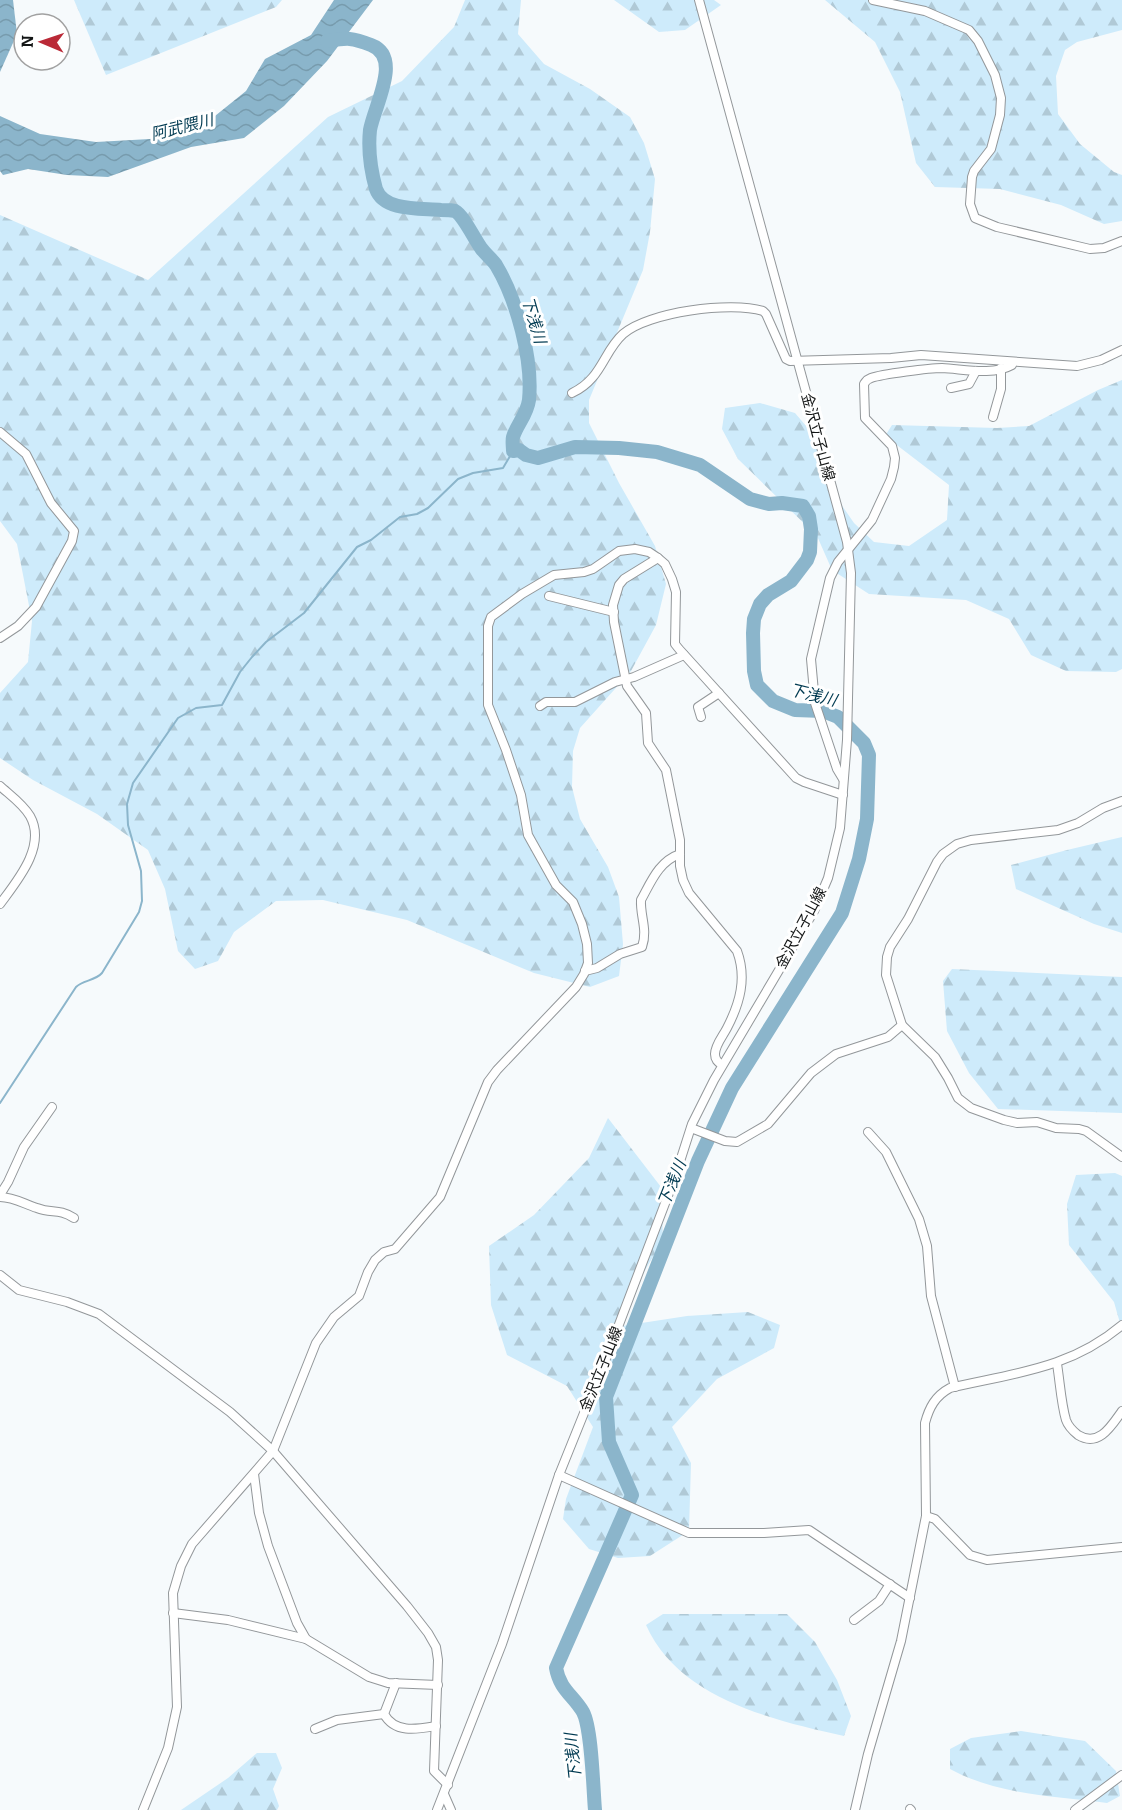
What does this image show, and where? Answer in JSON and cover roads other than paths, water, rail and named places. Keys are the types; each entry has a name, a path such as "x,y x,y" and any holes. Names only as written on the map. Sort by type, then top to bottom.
{"street":[{"name":"金沢立子山線","path":"437,1810 502,1644 559,1475 607,1356 675,1177 691,1128 722,1065 814,911 828,878 840,828 848,712 851,573 848,549 699,0"},
{"path":"873,0 924,11 969,30 978,41 995,75 1001,98 1000,115 991,149 972,177 970,204 975,218 997,227 1090,249 1110,247 1122,241"},
{"path":"572,393 598,372 623,334 648,321 673,312 715,308 760,309 766,314 786,359 797,361 921,355 1077,366 1101,360 1122,350"},
{"path":"844,781 837,769 817,710 811,659 830,578 838,562 872,520 891,479 894,467 895,458 892,446 865,418 863,390 867,380 936,368 976,371 1001,368 1008,367 1013,362"},
{"path":"993,417 1001,389 1001,368"},
{"path":"951,388 969,384 976,371"},
{"path":"0,432 26,454 51,503 74,531 72,541 36,607 18,626 0,638"},
{"path":"143,1810 168,1748 177,1707 173,1593 177,1576 192,1544 273,1451 316,1342 324,1329 334,1317 359,1296 375,1260 384,1252 396,1249 440,1197 488,1082 566,999 576,987 588,963 587,944 573,902 556,885 528,835 521,795 488,705 490,617 554,575 593,569 619,551 642,550 658,558 666,564 676,592 675,644 796,778 843,795"},
{"path":"658,558 624,579 619,585 614,612 627,686 646,713 648,743 666,770 680,840 683,880 689,893 737,951 741,962 742,990 715,1055 716,1060 722,1065"},
{"path":"549,596 614,612"},
{"path":"540,706 546,702 576,702 615,682 655,669 684,655"},
{"path":"701,717 698,707 719,693"},
{"path":"0,786 30,816 35,835 31,857 0,904"},
{"path":"1122,801 1103,808 1078,823 1058,830 971,840 957,844 943,854 886,957 887,980 902,1025 929,1051 948,1078 958,1098 971,1108 1017,1123 1031,1122 1089,1132 1122,1157"},
{"path":"585,971 597,968 620,954 642,947 644,918 641,900 662,865 670,858 680,854"},
{"path":"691,1128 725,1141 737,1142 768,1124 812,1073 836,1054 888,1037 902,1025"},
{"path":"52,1107 24,1147 9,1182 0,1196 19,1200 45,1210 59,1210 74,1218"},
{"path":"868,1132 886,1152 919,1220 927,1246 931,1296 955,1387"},
{"path":"0,1275 19,1290 67,1302 99,1314 230,1413 273,1451 407,1606 436,1647 438,1685 434,1771 448,1785"},
{"path":"855,1810 868,1755 901,1641 926,1516 925,1423 929,1410 941,1393 955,1387 1057,1364 1088,1350 1122,1325"},
{"path":"1057,1364 1066,1419 1075,1432 1087,1438 1099,1438 1122,1411"},
{"path":"254,1474 259,1513 268,1546 297,1623 306,1639"},
{"path":"559,1475 689,1533 764,1533 809,1530 910,1598"},
{"path":"926,1516 935,1519 970,1555 987,1560 1122,1547"},
{"path":"854,1620 879,1601 890,1584"},
{"path":"173,1613 228,1620 306,1639 369,1677 396,1683 438,1685"},
{"path":"384,1714 396,1683"},
{"path":"384,1714 386,1718 403,1729 436,1726"},
{"path":"315,1729 337,1720 384,1714"},
{"path":"1075,1810 1122,1775"},
{"path":"444,1794 451,1810"}],"water":[{"path":"0,0 13,0 12,45 0,72"},
{"path":"334,0 373,0 327,61 284,106 244,138 191,147 108,177 67,175 28,169 3,175 0,171 0,116 40,134 96,142 150,139 210,120 246,91 265,59 311,35"}],"waterway":[{"name":"下浅川","path":"327,41 354,39 364,42 380,51 385,60 384,83 369,137 373,175 380,196 387,202 404,207 448,210 458,213 504,279 522,331 530,384 528,405 513,437 513,451 519,450 526,455 538,458 575,447 657,452 700,465 750,499 769,504 803,506 809,516 811,529 810,552 807,560 791,581 768,595 760,604 754,619 754,671 757,685 773,701 795,710 823,711 838,717 864,743 869,755 867,819 859,859 842,913 732,1088 698,1161 606,1397 609,1442 632,1495 556,1668 560,1682 579,1706 586,1720 595,1810"},
{"path":"0,1103 76,987 102,973 139,912 142,901 141,871 128,825 127,804 133,783 178,718 196,708 222,705 240,672 252,657 266,642 304,613 357,547 371,540 400,517 417,514 428,508 458,479 473,473 503,468 513,451"}],"water label":[{"name":"阿武隈川","path":"182,127"}]}
